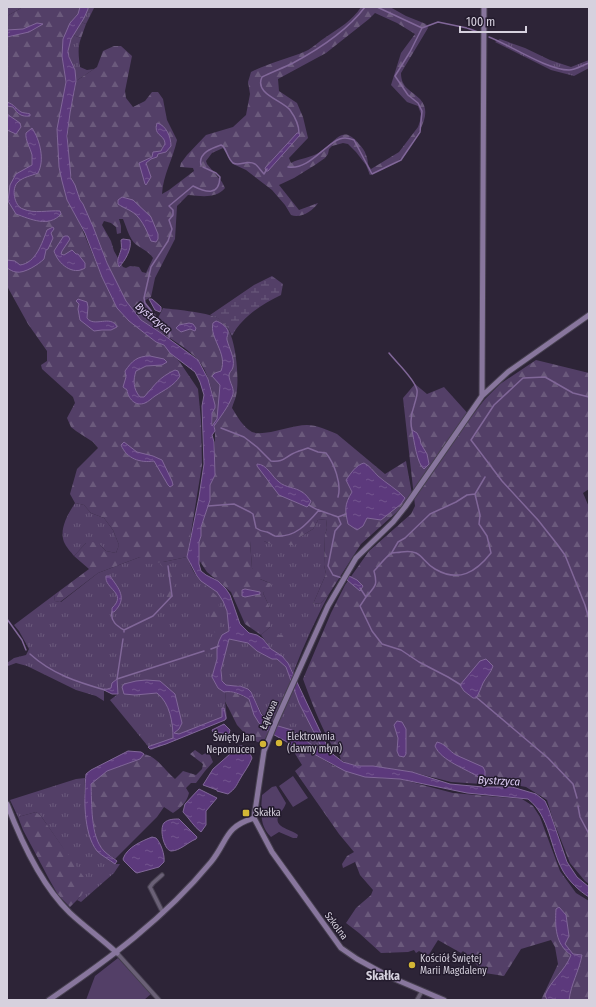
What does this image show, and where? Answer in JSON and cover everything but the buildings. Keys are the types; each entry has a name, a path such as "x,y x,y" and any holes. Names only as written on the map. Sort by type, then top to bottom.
{"street":[{"path":"482,396 484,7"},
{"name":"Łąkowa","path":"254,818 264,751 274,724 328,606 348,570 362,552 406,507 482,396 508,372 589,315"},
{"path":"7,804 36,869 53,894 69,912 117,952 159,1000"},
{"path":"49,1000 117,952 163,913 212,861 230,831 239,824 254,818"},
{"name":"Szkolna","path":"254,818 272,852 341,948 373,969 444,1000"},
{"path":"162,876 150,887 163,913"},
{"path":"417,1000 422,991"}],"green space":[{"path":"7,7 23,7 7,16"},
{"path":"23,7 80,7 78,14 70,23 62,56 66,82 59,167 67,200 80,224 102,277 117,308 129,321 156,342 164,345 179,361 198,389 201,420 202,465 187,557 163,562 169,570 173,581 174,592 170,601 165,600 164,590 169,585 168,573 160,564 162,562 147,564 140,557 98,573 60,602 55,601 54,595 89,569 74,556 86,543 93,542 100,545 106,551 116,553 119,545 113,530 104,518 91,513 84,505 75,503 70,494 77,469 98,448 93,442 71,427 67,418 75,403 73,397 42,369 41,365 47,361 47,351 28,324 7,286 7,16"},
{"path":"88,7 94,8 86,24 81,22"},
{"path":"361,7 390,7 406,16 426,24 428,28 401,73 403,82 407,88 424,104 425,110 425,116 421,128 404,156 370,175 366,165 356,152 348,144 343,143 332,146 325,158 279,185 299,210 318,203 306,214 295,216 291,215 285,205 272,190 246,170 233,164 223,148 212,153 206,161 207,164 225,188 221,192 213,195 188,195 177,206 175,239 155,278 151,297 144,301 158,318 163,308 209,315 216,317 226,325 230,333 236,355 237,367 237,389 232,408 243,424 252,432 264,433 307,425 314,426 337,434 385,474 406,461 412,494 399,510 361,544 329,594 321,603 313,604 326,574 324,565 325,535 327,528 326,519 318,520 313,529 300,537 295,545 277,545 264,541 250,541 252,568 261,573 260,579 272,584 263,593 270,608 270,627 261,635 245,624 231,592 207,572 199,560 201,527 208,506 210,485 215,475 215,427 213,425 212,413 215,408 211,389 205,370 198,360 177,343 141,320 125,302 113,278 94,229 76,190 69,165 68,126 76,81 97,67 103,51 114,46 121,46 132,56 125,91 126,98 133,107 145,101 152,92 158,92 163,99 167,120 177,140 164,180 162,194 194,171 193,168 180,167 181,163 206,135 233,127 246,115 250,94 248,82 251,72 309,50 345,24","holes":["375,13 397,23 415,34 401,53 391,85 407,102 418,106 421,114 418,127 399,152 371,169 363,149 353,138 348,135 339,136 317,154 291,163 289,158 308,138 303,117 297,103 279,91 278,79 326,53","119,219 123,219 129,235 134,242 148,252 153,258 146,273 142,272 139,267 123,267 114,251 111,241 102,225 104,221 111,223 116,227 117,234 121,233"]},
{"path":"81,22 86,24 81,38 73,35"},
{"path":"73,35 81,38 79,49 80,67 87,70 94,69 76,81 69,52 70,41"},
{"path":"500,39 571,67 589,60 589,68 574,76 551,70 495,42"},
{"path":"272,276 283,284 281,295 247,317 232,336 224,322 210,315 254,285"},
{"path":"536,360 589,373 589,489 583,493 589,507 589,884 570,863 553,820 547,800 526,787 500,782 482,784 451,782 412,772 373,766 362,767 347,763 341,760 339,754 326,734 315,711 303,679 331,613 345,585 369,551 411,514 415,506 403,398 415,384 427,394 444,387 471,417 485,399 500,384"},
{"path":"75,503 84,505 91,513 104,518 113,530 119,545 116,553 106,551 100,545 86,543 74,556 67,548 63,537 63,527"},
{"path":"326,519 327,528 325,535 324,565 326,574 313,604 321,603 329,594 306,641 294,674 286,660 271,649 261,635 270,627 270,608 263,593 270,583 260,579 252,568 250,541 264,541 270,544 300,537 313,529 318,520"},
{"path":"140,557 163,562 187,557 199,579 216,590 221,596 227,610 229,626 229,631 225,634 217,648 217,659 212,677 218,688 226,691 225,701 227,719 151,750 110,700 118,694 111,688 104,689 104,701 96,696 76,690 27,666 16,663 8,666 7,663 14,658 26,655 29,649 14,625 54,595 55,601 61,602 98,573"},
{"path":"205,585 218,597 220,631 215,633 210,621 209,607 203,594"},
{"path":"285,633 289,639 286,646 277,645 270,638 274,635 282,635"},
{"path":"229,639 249,643 257,651 272,659 277,659 286,667 299,703 322,750 320,751 297,733 271,724 262,714 248,689 238,685 226,685 223,681 222,670"},
{"path":"226,691 249,699 250,704 265,729 269,732 262,744 249,738 237,725 225,701"},
{"path":"195,750 202,755 206,753 210,755 213,762 196,783 191,783 186,788 189,793 187,799 179,809 173,813 164,807 157,817 115,859 107,853 99,842 94,826 91,783 107,771 140,759 144,754 157,761 175,779 183,771 196,775 202,769 203,764 190,754"},
{"path":"298,751 312,753 334,766 378,778 400,779 453,793 522,799 533,806 540,817 560,871 576,893 589,901 589,1000 541,1000 558,964 555,947 551,940 521,949 504,976 485,973 463,951 461,953 438,940 428,956 419,951 416,953 414,950 408,952 381,953 346,923 356,908 371,895 373,890 360,875 355,862 343,868 342,864 347,856 354,852 339,834 295,771 302,765 294,752"},
{"path":"293,776 308,798 293,807 279,786"},
{"path":"85,778 84,793 87,821 115,864 120,864 114,873 81,902 77,900 81,896 63,848 41,816 36,812 18,817 10,800 76,779"},
{"path":"276,786 286,803 278,817 279,824 296,833 298,835 297,838 293,838 279,832 271,837 264,828 261,806 262,795 272,787"},
{"path":"36,812 41,816 88,883 81,896 70,907 58,895 23,830 18,817"},
{"path":"118,958 151,994 144,1000 86,1000 95,976"}],"water":[{"path":"80,7 88,7 84,18 71,39 68,51 75,70 76,81 67,136 71,178 94,229 107,263 126,301 141,320 198,360 208,379 215,405 212,413 212,426 217,419 220,385 212,376 221,371 223,364 212,329 213,323 216,321 219,322 228,331 227,339 233,360 233,367 229,375 233,394 214,426 215,431 212,435 214,442 215,475 210,485 210,500 201,527 199,564 201,571 218,581 226,589 230,595 240,624 249,633 257,635 263,639 271,649 282,656 288,663 329,750 334,755 343,762 357,766 373,766 412,772 450,784 483,787 512,787 536,794 545,801 567,862 577,877 589,887 589,897 574,886 563,871 541,814 528,799 467,793 400,779 365,777 345,771 312,753 298,751 294,752 287,742 269,732 259,723 254,715 249,699 234,692 224,692 218,688 212,677 217,659 217,648 219,641 222,635 229,631 227,611 217,592 201,581 197,576 187,557 204,464 202,406 204,395 195,372 170,353 164,345 156,342 129,321 117,308 102,277 85,233 67,200 59,167 57,129 66,82 62,56 63,39 70,23 78,14","holes":["229,639 248,643 257,651 272,659 277,659 286,667 299,703 322,750 320,751 292,730 271,724 261,714 251,692 248,689 240,686 226,685 222,681 221,670"]},
{"path":"37,23 43,24 29,32 7,37 7,30 23,29"},
{"path":"7,102 21,112 30,114 30,116 24,116 16,112 13,107 7,106"},
{"path":"7,114 20,123 21,127 16,134 7,130"},
{"path":"157,123 163,126 167,132 171,146 166,152 158,154 157,157 146,163 151,177 146,185 139,163 152,157 153,152 161,151 165,144 163,138 156,130"},
{"path":"32,128 41,150 40,168 38,173 18,182 15,188 14,197 17,204 23,209 37,212 60,211 61,214 51,221 39,221 16,214 8,201 10,185 16,174 32,165 32,155 26,133"},
{"path":"297,133 300,135 268,171 266,171 265,168"},
{"path":"122,197 133,200 151,217 158,234 158,239 156,242 151,241 143,223 137,216 118,204 118,200"},
{"path":"53,227 54,229 51,233 53,238 42,261 23,272 15,272 7,268 7,260 15,261 20,265 30,261 38,252 47,230"},
{"path":"65,236 68,236 70,239 61,254 64,255 72,250 78,254 85,263 85,268 76,271 71,270 62,264 56,256 54,251"},
{"path":"121,240 130,240 130,247 124,262 119,267 118,260 121,249"},
{"path":"78,299 87,302 87,318 90,321 107,321 114,323 117,327 111,330 94,331 80,320 78,309 79,304 76,301"},
{"path":"149,299 152,299 161,307 160,312 155,310"},
{"path":"189,323 193,324 196,328 195,331 190,329 181,332 176,328 179,325"},
{"path":"150,356 164,359 167,362 162,365 146,366 136,371 134,384 140,397 144,397 169,373 175,370 178,371 180,376 172,385 147,402 138,404 130,399 127,390 123,387 126,377 125,371 135,360"},
{"path":"412,430 417,433 427,454 429,464 424,469 419,462"},
{"path":"124,442 137,452 162,460 173,485 170,487 168,485 154,461 139,461 130,457 121,445"},
{"path":"364,463 405,498 401,504 381,520 367,518 363,526 357,530 348,524 346,515 346,508 352,492 346,480 356,467"},
{"path":"257,464 267,468 276,480 282,484 299,490 305,494 311,501 309,505 307,507 279,495"},
{"path":"106,576 110,576 121,594 121,602 114,612 112,612 112,608 118,598 108,584"},
{"path":"349,576 357,580 363,586 360,591 347,580"},
{"path":"245,589 260,592 260,594 245,597 242,596 242,590"},
{"path":"486,659 493,666 476,698 473,698 464,691 460,685 480,661"},
{"path":"117,679 118,694 112,694 104,690 111,688 112,683"},
{"path":"146,680 160,681 175,694 182,723 179,729 174,733 179,734 222,717 222,708 224,708 226,718 225,720 150,749 148,747 173,738 168,708 157,693 135,695 124,694 122,687 124,684"},
{"path":"397,721 402,722 406,729 406,754 404,757 399,756 397,751 398,738 394,725"},
{"path":"224,724 230,730 229,734 213,732 212,730"},
{"path":"437,742 443,744 456,755 483,767 485,776 480,778 448,760 438,751 435,746"},
{"path":"239,746 248,749 252,758 234,788 228,794 203,785 213,769"},
{"path":"128,751 141,752 144,754 140,759 107,771 91,784 92,809 96,837 99,845 104,851 117,861 115,864 97,851 89,835 85,804 86,774"},
{"path":"199,789 217,798 206,811 206,825 201,832 183,812 185,804"},
{"path":"179,819 197,837 181,848 171,851 168,850 164,843 162,834 163,826 167,821"},
{"path":"152,837 158,840 161,846 164,862 159,867 137,873 123,859 131,848"},
{"path":"559,907 566,915 569,936 565,944 573,954 582,955 571,988 569,1000 547,1000 545,995 571,955 562,946 557,934 556,909"}],"waterway":[{"path":"299,133 294,115 290,110 270,96 262,88 262,77 313,52 341,32 365,7"},
{"path":"377,7 422,28"},
{"path":"288,167 296,167 312,160 332,143 339,139 345,138 354,140 372,174 401,160 420,132 422,111 418,103 408,95 395,76 410,52 422,28 438,22 467,28 478,32"},
{"path":"489,37 540,62 560,69 571,70 589,63"},
{"path":"201,165 204,154 210,149 221,145 233,163 252,163 256,165 264,174 267,169"},
{"name":"Bystrzyca","path":"169,338 170,332 145,303 144,298 151,267 168,241 172,229 169,220 173,215 173,210 169,206 193,186 207,191 217,188 220,177 216,173 203,167"},
{"path":"389,353 416,386 417,396 411,418 412,430"},
{"path":"589,397 573,393 545,377 523,378 494,405 471,440 502,481 538,520 565,555 589,619"},
{"path":"221,428 244,437 271,461 281,461 294,453 308,448 326,453 332,462 338,480 338,497"},
{"path":"366,597 376,583 374,571 387,556 393,553 413,552 421,556 430,566 435,569 452,575 459,575 473,570 485,560 491,553 487,536 479,524 480,515 475,494 485,477"},
{"path":"391,554 398,542 405,538 430,514 456,502 467,495 475,494"},
{"path":"208,506 234,504 253,514 256,528 275,536 289,535 295,532 305,525 319,510"},
{"path":"309,505 338,517"},
{"path":"342,578 333,575 328,566 335,531 341,524 338,517 346,514"},
{"path":"124,632 124,630 153,616 172,596 168,566"},
{"path":"360,588 366,597 360,606 372,631 382,644 401,650 419,662 461,685"},
{"path":"112,612 113,621 124,630"},
{"path":"7,619 22,640 26,650"},
{"path":"117,679 123,639"},
{"path":"211,649 219,646"},
{"path":"117,679 204,651"},
{"path":"30,654 38,661 56,672 85,684 105,690"},
{"path":"476,697 548,758 573,784 577,798"},
{"path":"578,806 580,817 589,834"}],"place":[{"name":"Elektrownia (dawny młyn)","path":"279,743"},
{"name":"Święty Jan Nepomucen","path":"263,744"},
{"name":"Skałka","path":"246,813"},
{"name":"Kościół Świętej Marii Magdaleny","path":"412,965"}],"district":[{"name":"Skałka","path":"383,976"}]}
